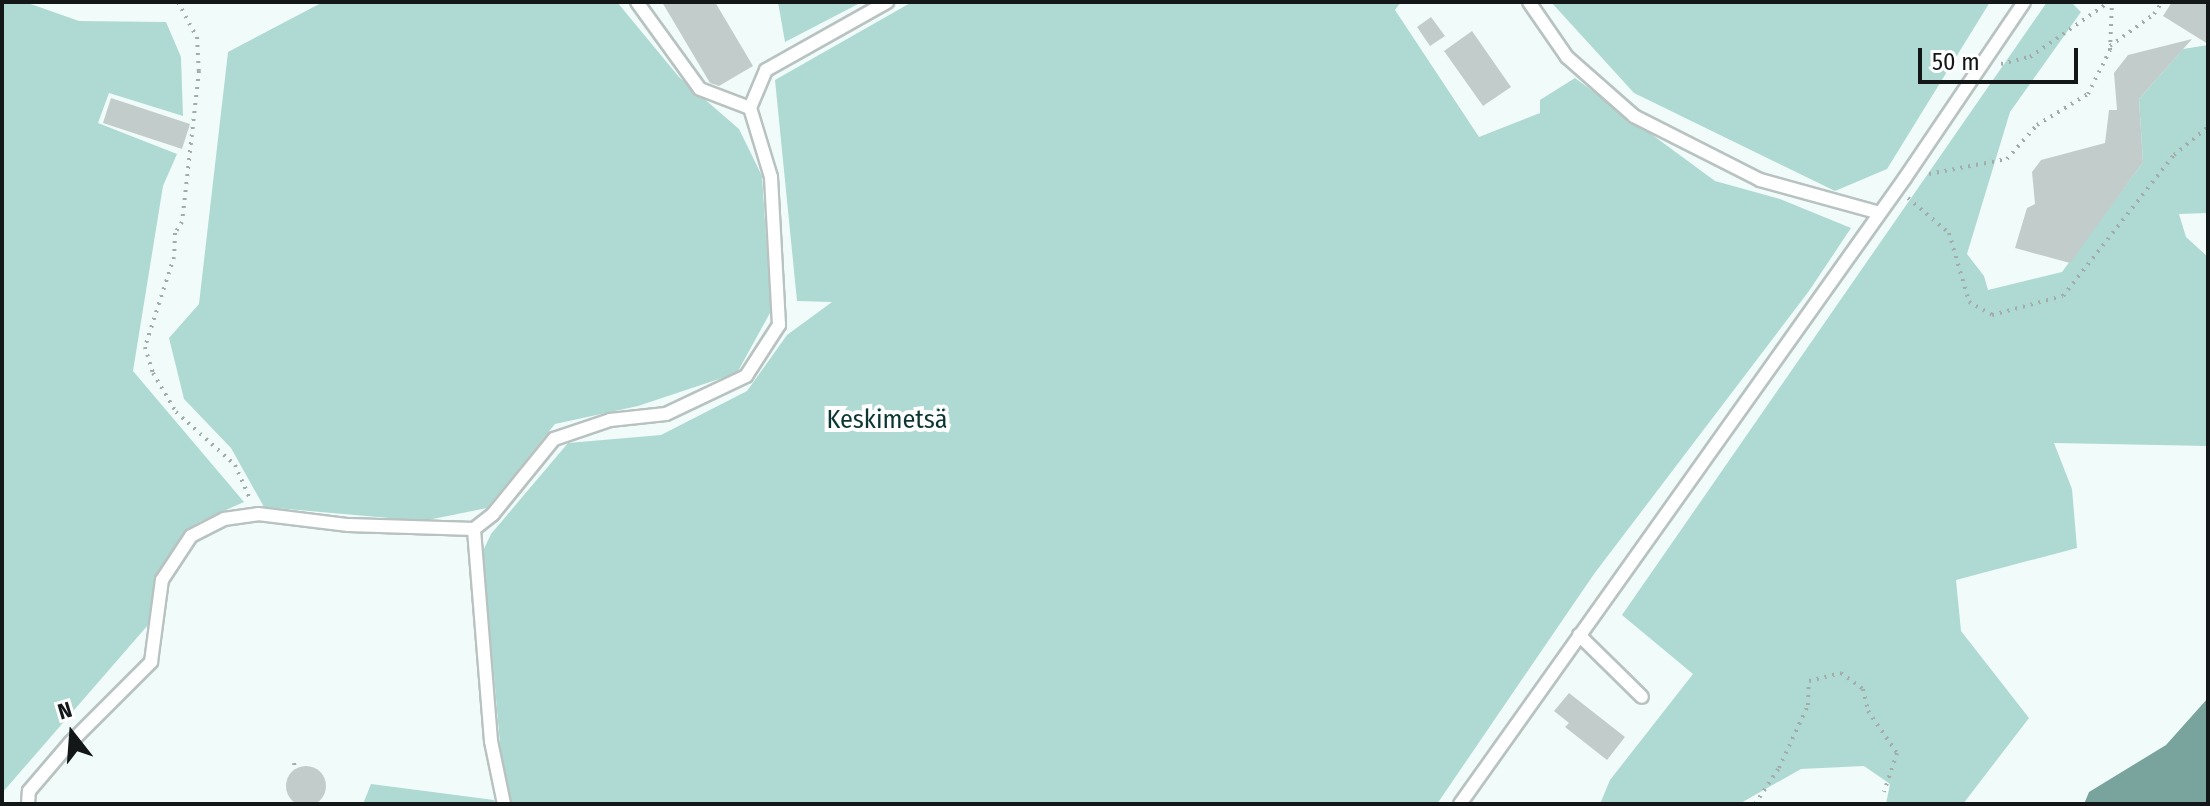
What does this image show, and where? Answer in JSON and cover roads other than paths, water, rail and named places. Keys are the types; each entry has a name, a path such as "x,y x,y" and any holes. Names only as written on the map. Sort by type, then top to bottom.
{"lane":[{"path":"637,2 700,89 750,108"},
{"path":"28,804 29,791 70,743 151,662 162,580 173,558 191,536 224,519 258,514 348,525 474,529 493,514 554,439 610,420 666,414 746,376 779,325 771,177 750,108 766,70 887,2"},
{"path":"1529,2 1567,57 1634,116 1760,180 1880,213"},
{"path":"1460,804 1880,213 2024,2"},
{"path":"474,529 491,741 504,804"},
{"path":"1579,635 1642,697"}],"park label":[{"name":"Keskimetsä","path":"887,420"}]}
